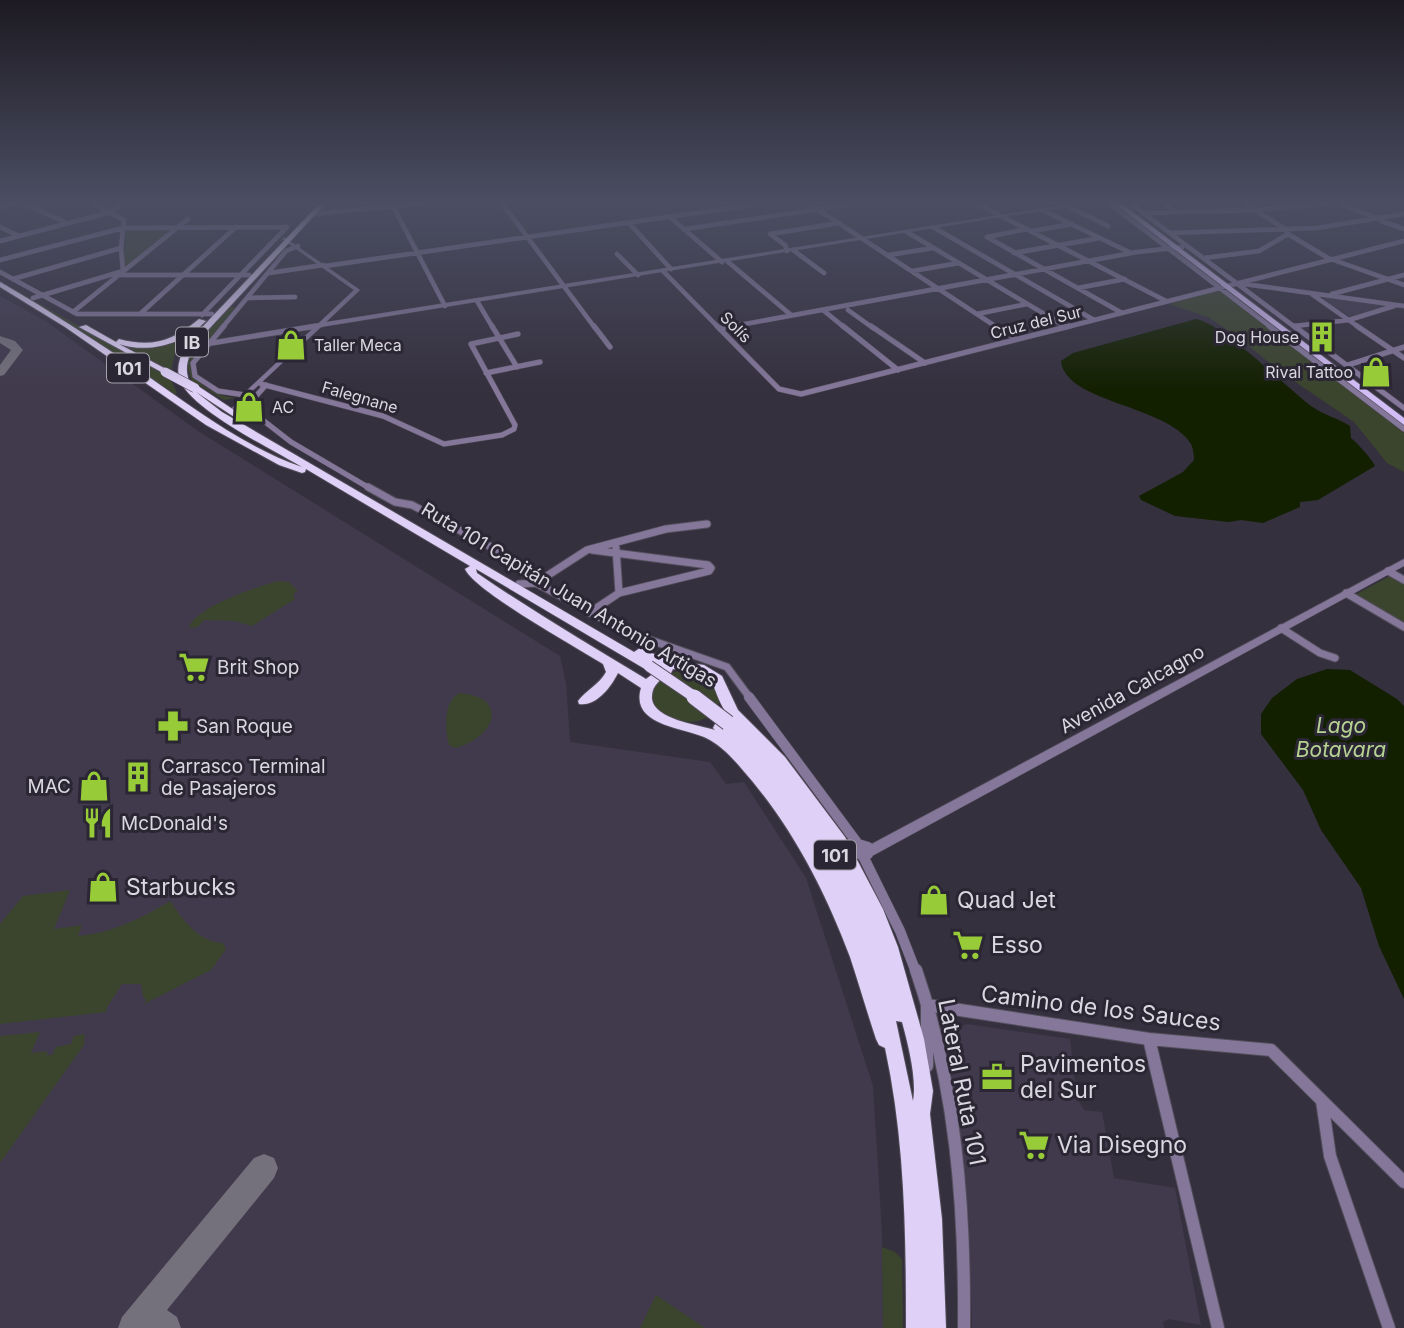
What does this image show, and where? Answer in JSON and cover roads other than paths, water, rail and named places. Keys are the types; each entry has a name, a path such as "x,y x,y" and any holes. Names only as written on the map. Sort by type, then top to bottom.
{"highway":[{"name":"IB","path":"259,265 245,275 208,315 177,356 174,373 181,391 207,414 293,461"},
{"name":"IB","path":"264,265 187,350 182,363 183,379 192,395 204,404 293,461"},
{"name":"Ruta 101 Capitán Juan Antonio Artigas","path":"0,282 39,299 221,403 292,453 293,461"},
{"name":"Ruta 101 Capitán Juan Antonio Artigas","path":"0,282 60,319 209,423 282,463 293,461 646,669 761,755 792,792 836,856 853,888 887,970 900,1012 914,1069 921,1113 932,1219 935,1328"},
{"path":"39,299 121,342 135,346 157,345 175,340 208,315"},
{"path":"648,686 511,602 473,575 474,567 519,584 645,656 681,667"},
{"path":"584,701 594,696 610,677 612,672 607,659"},
{"path":"725,696 722,707 713,716 701,723 685,725 668,723 654,714 645,697 648,686 659,674 701,663 718,679 733,713 800,784 853,864 890,947 915,1039 924,1091 921,1113"},
{"path":"685,725 718,738 742,760 797,831 841,914 884,1038 895,1054"},
{"name":"Ruta 101 Capitán Juan Antonio Artigas","path":"724,726 785,799 839,885 874,971 895,1054 912,1163 918,1328"}],"main road":[{"path":"1199,265 1404,415"},
{"path":"1229,286 1404,422"}],"street":[{"path":"13,279 60,265"},
{"path":"121,265 121,273"},
{"path":"73,312 131,265"},
{"path":"140,314 193,265"},
{"path":"39,299 121,273 245,275 254,265"},
{"path":"245,395 229,396 195,376 193,363 275,265"},
{"path":"269,273 331,265"},
{"path":"424,265 445,306"},
{"path":"548,265 610,346"},
{"path":"628,265 638,275"},
{"path":"667,265 671,270"},
{"path":"212,343 701,265"},
{"path":"729,265 791,316"},
{"path":"812,265 824,273"},
{"path":"903,265 1016,339"},
{"path":"912,271 947,265"},
{"path":"962,265 1066,327"},
{"path":"999,265 1094,320"},
{"path":"1036,265 1122,313"},
{"path":"720,328 1067,265"},
{"path":"1097,265 1166,301"},
{"path":"1199,265 1294,326 1404,408"},
{"path":"1210,265 1229,286 1404,429"},
{"name":"Cruz del Sur","path":"795,394 1310,265"},
{"path":"1349,265 1404,285"},
{"path":"238,416 235,408 245,395 356,290 324,266"},
{"name":"Solís","path":"663,271 779,389 795,394"},
{"path":"0,272 39,299 73,312 208,315"},
{"path":"1326,296 1404,275"},
{"path":"1078,288 1125,279"},
{"path":"1229,286 1310,293 1404,306"},
{"path":"1310,293 1404,358"},
{"path":"247,298 295,298"},
{"path":"477,300 517,366"},
{"path":"977,314 1027,304"},
{"path":"1294,326 1349,320 1397,305"},
{"path":"226,306 240,306"},
{"path":"823,310 898,370"},
{"path":"848,310 925,363"},
{"name":"Falegnane","path":"258,383 383,416 437,441 452,444 502,435 514,429 515,425 471,344 518,334"},
{"path":"1348,365 1404,347"},
{"path":"486,373 540,362"},
{"name":"Lateral Ruta 101","path":"266,385 248,403 247,410 291,442 395,502 412,505 488,546 536,583 589,613 701,663 727,667 867,849 910,954 927,1005 947,1090 955,1140 964,1240 964,1328"},
{"path":"221,403 245,395"},
{"path":"519,584 536,583 587,550 666,529 707,524"},
{"path":"616,541 620,593"},
{"path":"587,550 708,565 711,568 620,593 589,613"},
{"name":"Avenida Calcagno","path":"867,849 1404,562"},
{"path":"1388,571 1404,580"},
{"path":"1346,593 1404,627"},
{"path":"1281,628 1320,653 1335,658"},
{"path":"924,1091 928,1071 927,1005"},
{"name":"Camino de los Sauces","path":"927,1005 1149,1038 1271,1050 1322,1101"},
{"path":"1149,1038 1218,1328"},
{"path":"1322,1101 1404,1182"},
{"path":"1322,1101 1330,1156 1389,1328"}],"water":[{"path":"1196,319 1207,323 1237,343 1311,406 1350,426 1351,438 1375,466 1318,500 1300,502 1300,507 1263,523 1175,516 1141,500 1139,496 1183,472 1194,460 1191,444 1179,431 1162,420 1080,386 1067,375 1061,361 1073,353"},
{"name":"Lago Botavara","path":"1327,669 1350,670 1404,706 1404,999 1379,946 1361,888 1321,830 1303,790 1261,734 1261,714 1272,698 1297,679"}],"place":[{"name":"Dog House","path":"1322,337"},
{"name":"Taller Meca","path":"291,345"},
{"name":"Rival Tattoo","path":"1376,372"},
{"name":"AC","path":"249,407"},
{"name":"Brit Shop","path":"194,667"},
{"name":"San Roque","path":"173,726"},
{"name":"Carrasco Terminal de Pasajeros","path":"138,777"},
{"name":"MAC","path":"94,786"},
{"name":"McDonald's","path":"98,823"},
{"name":"Starbucks","path":"103,887"},
{"name":"Quad Jet","path":"934,900"},
{"name":"Esso","path":"968,945"},
{"name":"Pavimentos del Sur","path":"997,1077"},
{"name":"Via Disegno","path":"1034,1145"}]}
